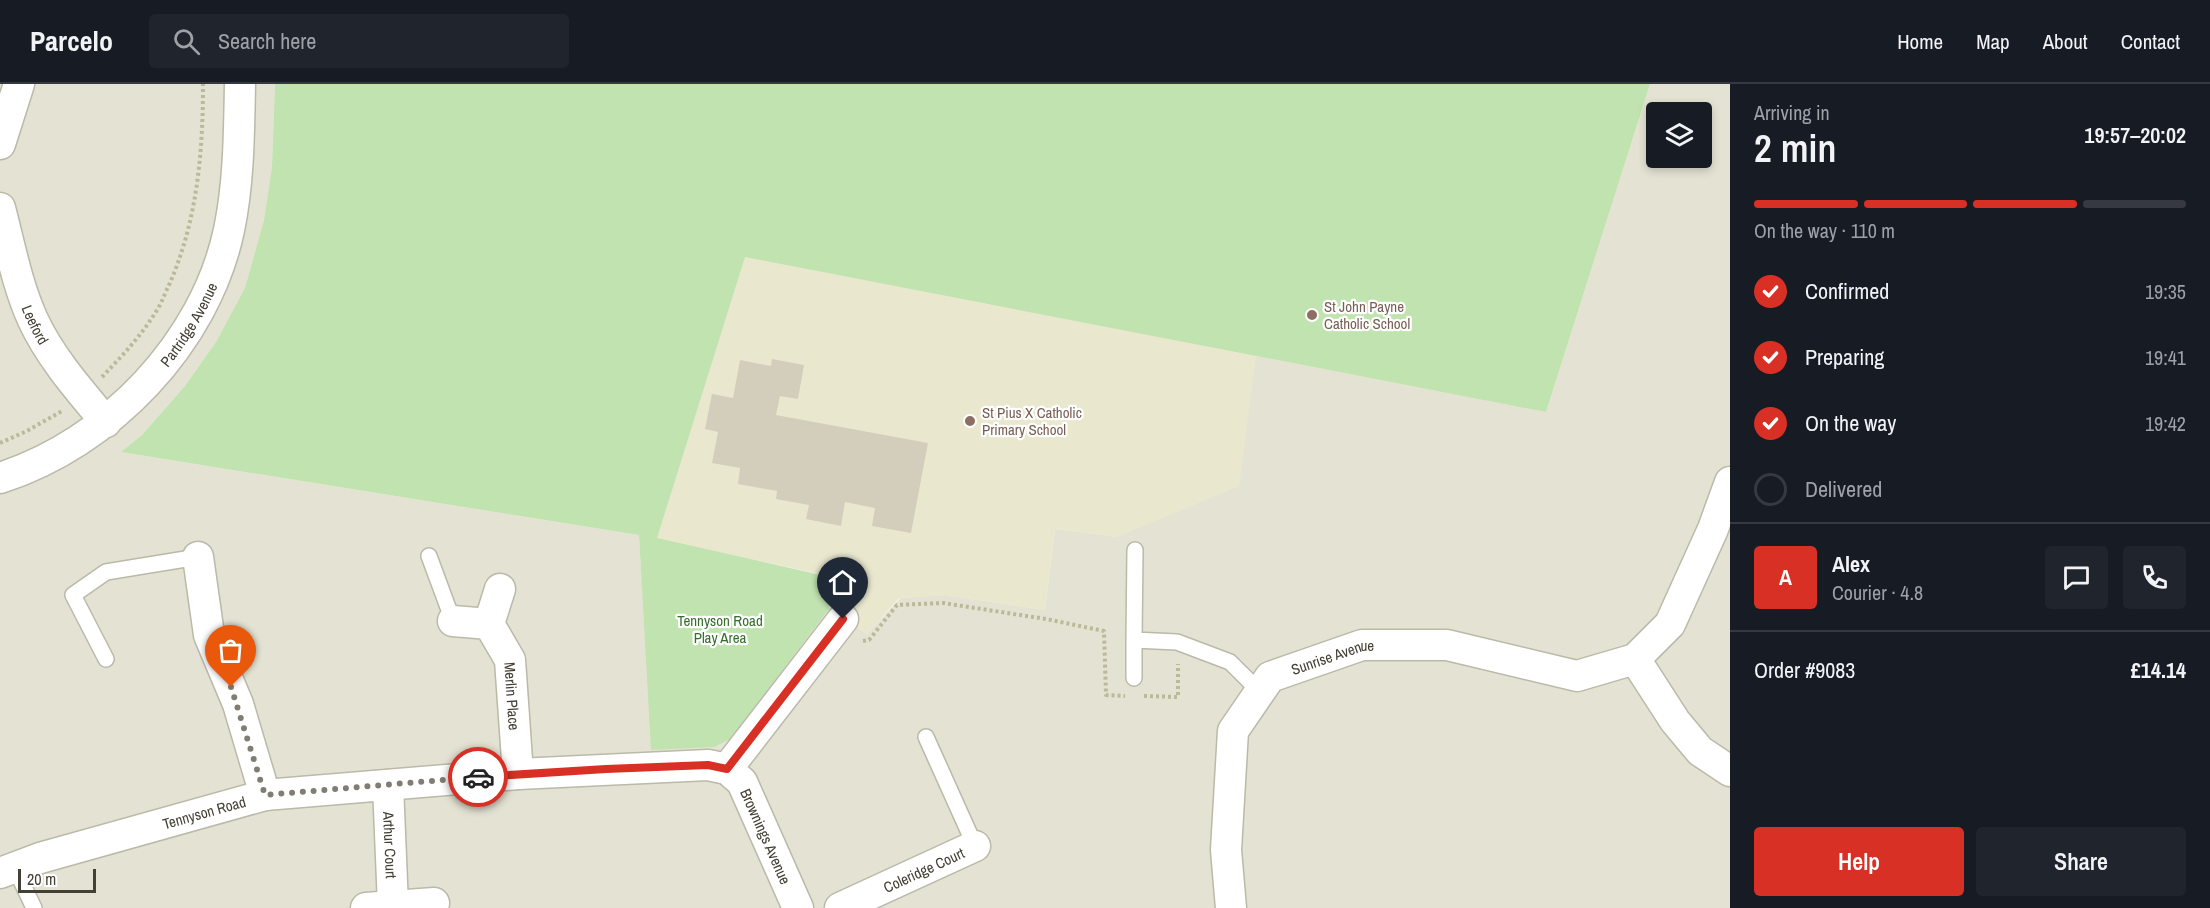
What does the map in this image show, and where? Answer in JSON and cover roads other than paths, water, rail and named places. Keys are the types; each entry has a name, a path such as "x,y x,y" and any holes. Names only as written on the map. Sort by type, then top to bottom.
{"street":[{"path":"0,144 18,84"},
{"name":"Partridge Avenue","path":"0,478 41,461 85,437 124,408 154,374 192,324 214,279 229,232 236,188 240,84"},
{"name":"Leeford","path":"0,208 18,276 34,321 46,343 106,422"},
{"name":"Sunrise Avenue","path":"1231,908 1226,850 1233,731 1270,677 1362,645 1447,645 1577,676 1635,659 1670,624 1713,529 1730,482"},
{"path":"198,557 209,635 238,704 265,795"},
{"path":"453,621 489,624 500,589"},
{"name":"Merlin Place","path":"489,624 510,660 518,774"},
{"path":"727,769 835,631"},
{"path":"1635,659 1675,721 1700,751 1730,771"},
{"name":"Tennyson Road","path":"8,871 40,858 265,795 518,774 708,765 727,769"},
{"name":"Brownings Avenue","path":"727,769 742,782 798,908"},
{"name":"Arthur Court","path":"388,785 380,907 435,903"},
{"name":"Coleridge Court","path":"840,908 975,846"}],"lane":[{"path":"1134,678 1135,550"},
{"path":"429,556 453,621"},
{"path":"106,659 73,595 106,572 198,557"},
{"path":"1134,640 1178,642 1230,662 1260,692"},
{"path":"926,738 975,846"},
{"path":"8,871 34,908"}],"place":[{"name":"St John Payne Catholic School","path":"1312,315"},
{"name":"St Pius X Catholic Primary School","path":"970,421"}],"park label":[{"name":"Tennyson Road Play Area","path":"720,628"}]}
